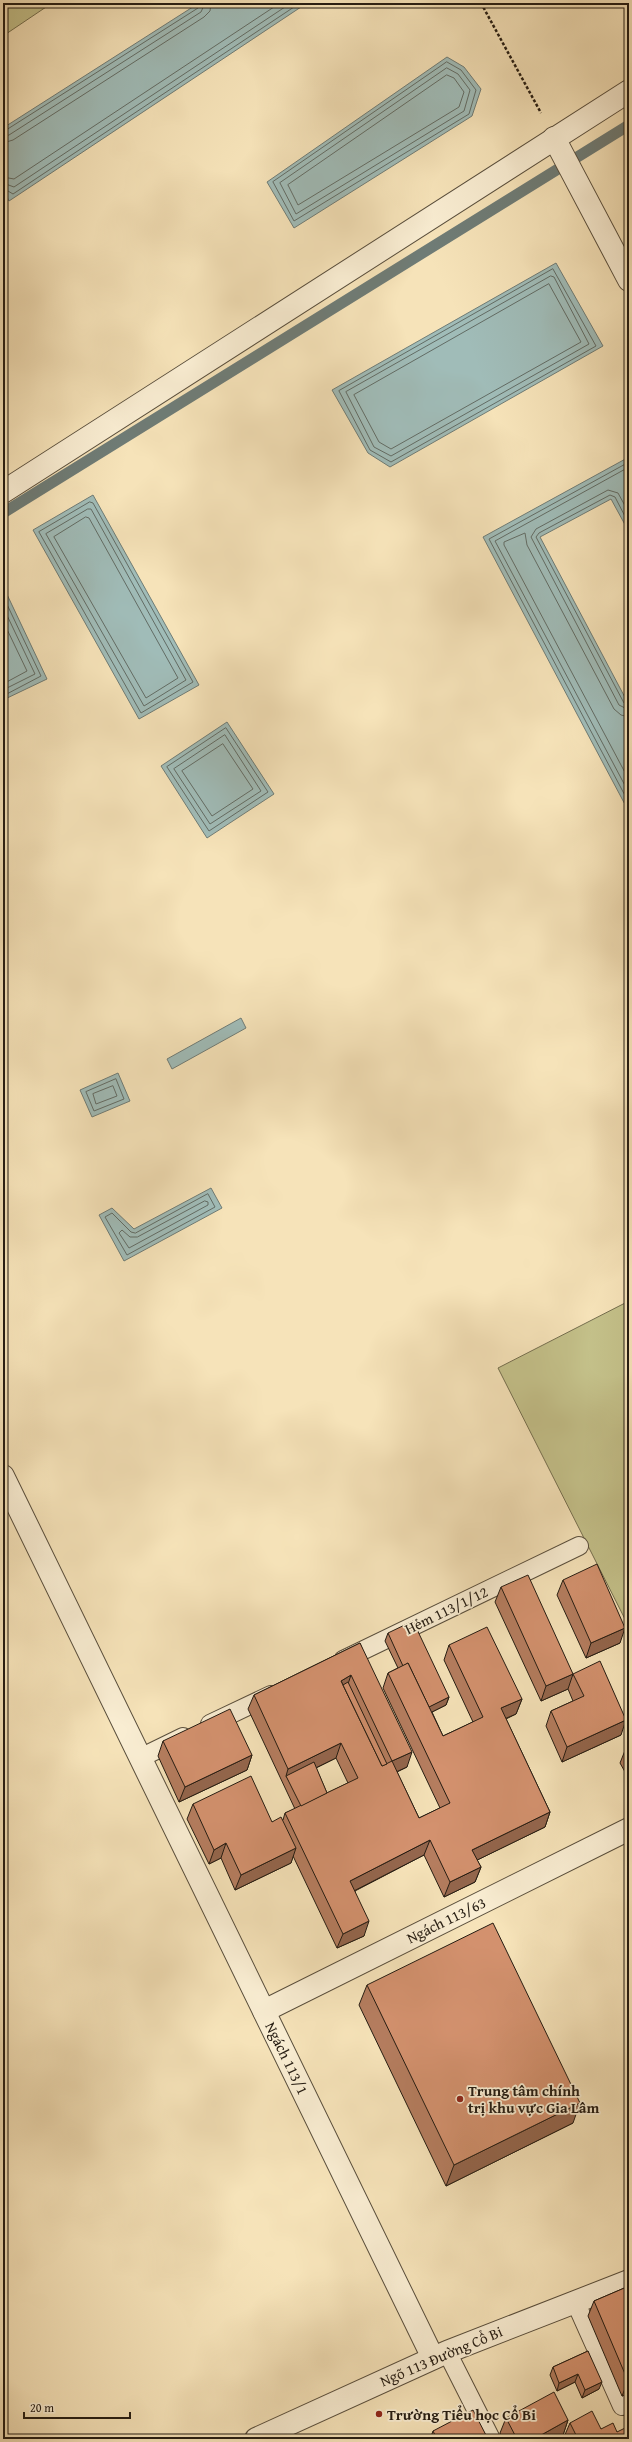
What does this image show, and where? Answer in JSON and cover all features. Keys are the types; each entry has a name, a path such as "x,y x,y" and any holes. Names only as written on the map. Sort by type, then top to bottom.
{"street":[{"path":"3,492 629,91"},
{"path":"555,139 629,280"},
{"name":"Ngách 113/1","path":"3,1476 264,2011 440,2355"},
{"name":"Ngách 113/63","path":"264,2011 629,1829"},
{"name":"Ngõ 113 Đường Cổ Bi","path":"256,2439 440,2355 629,2281"}],"lane":[{"name":"Hẻm 113/1/12","path":"327,1668 579,1546"},
{"path":"140,1758 284,1688"},
{"path":"575,2301 622,2406 629,2403"},
{"path":"440,2355 491,2439"}],"path":[{"path":"481,3 555,139"}],"shaded area":[{"path":"3,3 52,3 3,36"},
{"path":"629,1301 629,1627 498,1368"}],"water":[{"path":"199,3 307,3 9,201 3,189 3,128"},
{"path":"447,57 464,67 481,89 472,116 294,228 267,182"},
{"path":"556,263 603,346 390,467 368,453 332,390"},
{"path":"629,457 629,532 611,499 540,537 629,705 629,812 483,537"},
{"path":"93,495 199,685 139,719 33,530"},
{"path":"3,586 47,679 3,700"},
{"path":"227,722 274,794 207,838 161,766"},
{"path":"241,1018 246,1028 172,1069 167,1059"},
{"path":"118,1073 130,1101 92,1117 80,1090"},
{"path":"211,1188 222,1208 124,1261 99,1215 112,1208 134,1229"}],"building":[{"path":"597,1564 625,1628 591,1643 563,1580"},
{"path":"528,1575 573,1674 546,1686 501,1587"},
{"path":"413,1621 449,1697 429,1707 408,1663 403,1666 388,1633"},
{"path":"487,1627 522,1699 501,1708 550,1812 472,1850 481,1867 450,1882 430,1840 350,1881 369,1921 343,1934 285,1813 358,1778 341,1743 288,1769 254,1695 360,1643 412,1752 392,1761 419,1818 450,1803 388,1673 408,1663 443,1736 483,1717 449,1645","holes":["351,1675 392,1761 382,1766 341,1681"]},
{"path":"600,1661 626,1720 567,1747 551,1711 584,1696 573,1674"},
{"path":"348,1682 387,1764 382,1766 343,1685"},
{"path":"230,1709 252,1755 185,1787 163,1741"},
{"path":"629,1746 629,1755 626,1748"},
{"path":"314,1762 327,1793 301,1806 286,1776"},
{"path":"251,1776 272,1822 281,1817 296,1848 241,1875 226,1843 214,1850 193,1804"},
{"path":"493,1923 580,2103 454,2165 367,1985"},
{"path":"629,2286 629,2381 628,2381 594,2301"},
{"path":"588,2351 602,2382 585,2390 578,2374 559,2383 553,2367"},
{"path":"554,2392 568,2420 534,2439 517,2439 506,2418"},
{"path":"473,2410 488,2439 437,2439 433,2431"},
{"path":"592,2411 601,2429 613,2423 617,2432 629,2426 629,2439 578,2439 570,2423"}],"waterway":[{"path":"3,513 629,125"}],"place":[{"name":"Trung tâm chính trị khu vực Gia Lâm","path":"460,2099"},
{"name":"Trường Tiểu học Cổ Bi","path":"379,2414"}]}
